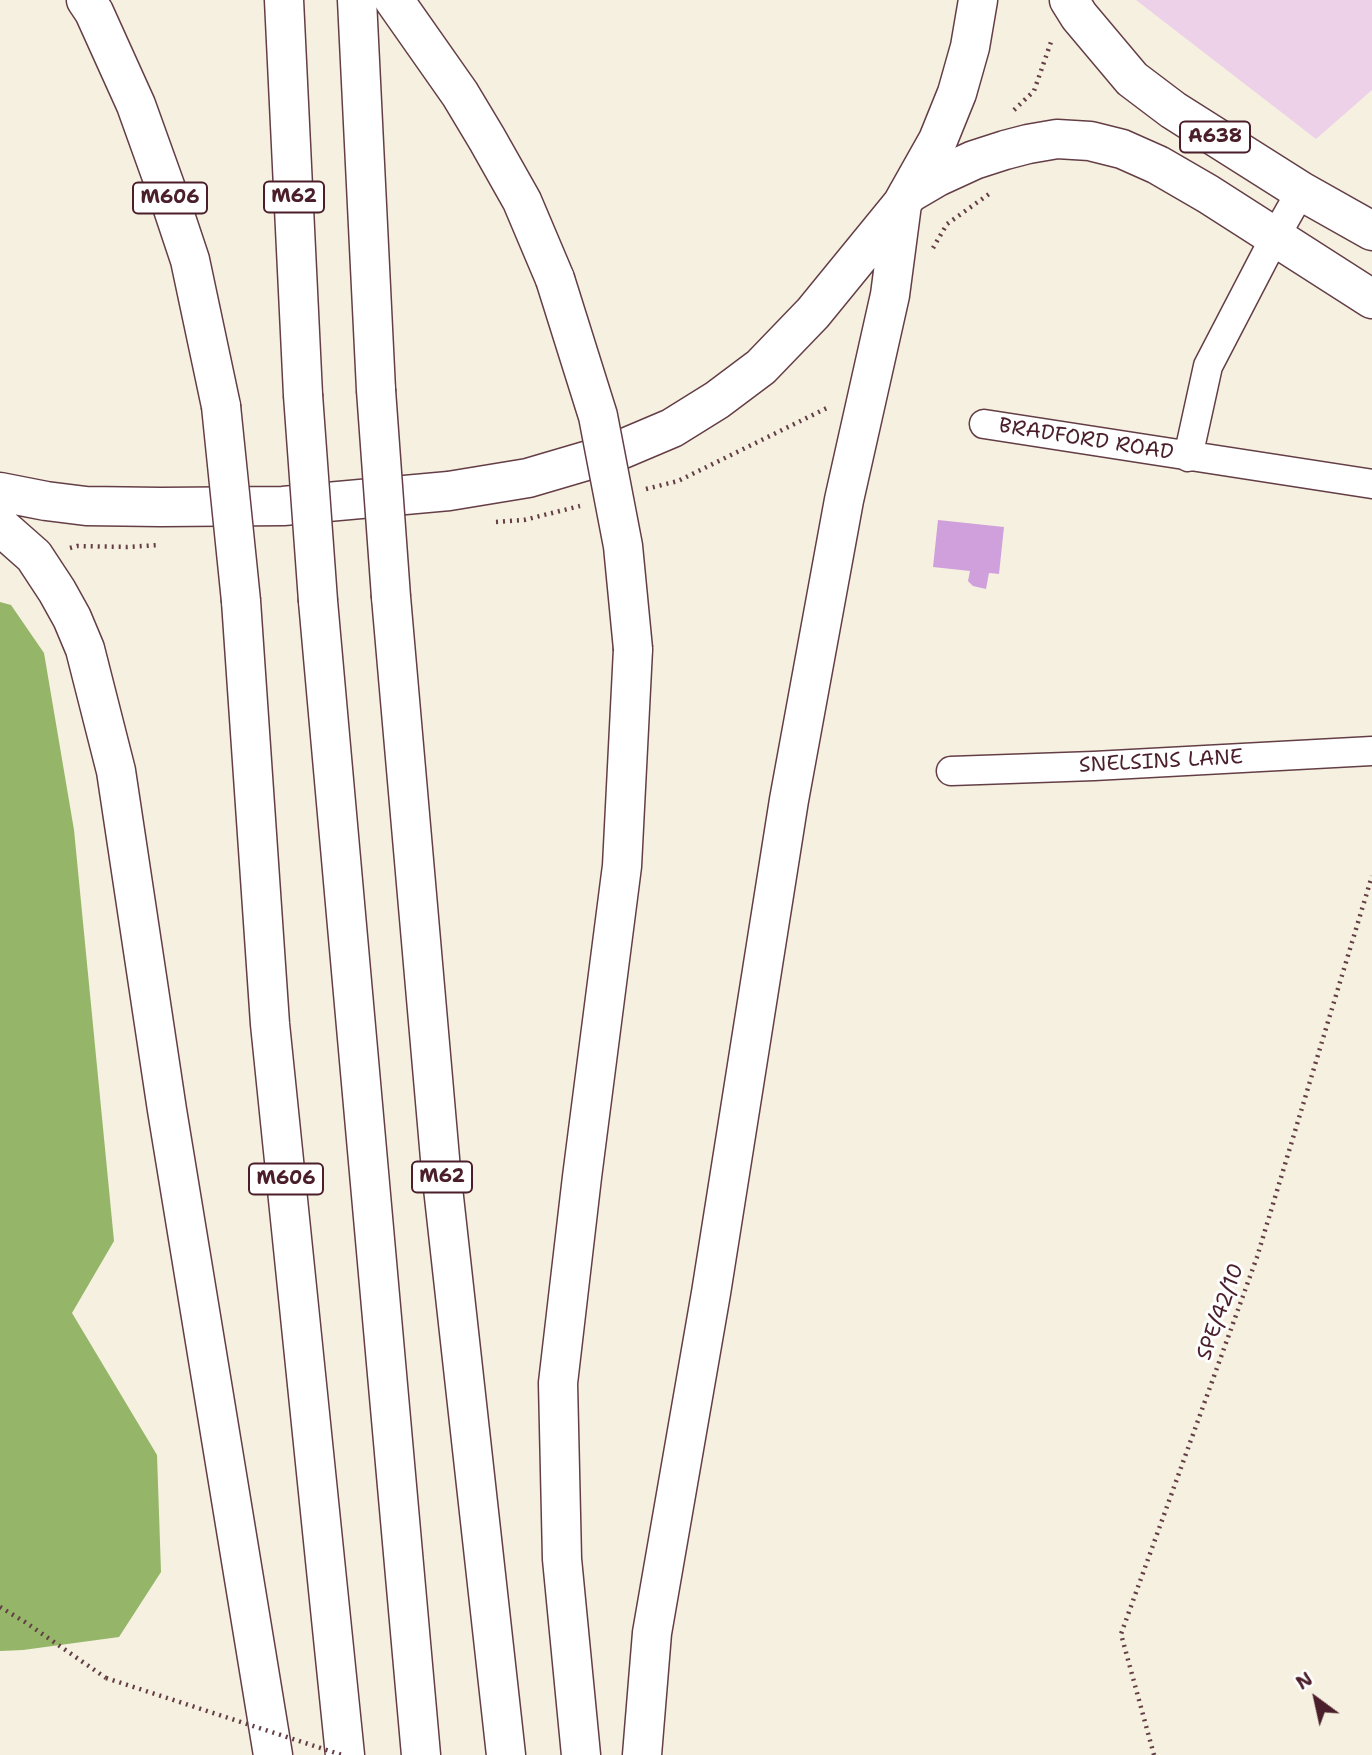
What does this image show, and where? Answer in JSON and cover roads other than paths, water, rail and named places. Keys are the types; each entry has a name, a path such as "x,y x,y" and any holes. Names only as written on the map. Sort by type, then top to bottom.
{"main road":[{"name":"M606","path":"86,0 136,105 169,197 190,260 222,407 241,601 270,1024 343,1755"},
{"name":"M62","path":"284,0 303,395 318,601 421,1755"},
{"name":"M62","path":"357,0 376,390 391,597 441,1170 506,1755"},
{"path":"394,0 488,139 522,201 555,279 598,416 623,546 633,649 622,866 558,1383 562,1559 581,1755"},
{"path":"0,492 86,506 161,507 283,506 449,491 528,478 613,453 672,428 761,368 813,313 905,199 939,140 957,93 970,47 978,0"},
{"name":"A638","path":"1074,8 1132,79 1172,110 1301,191 1372,231"},
{"path":"642,1755 652,1633 711,1293 789,800 844,500 890,295 905,199 937,177 1005,150 1057,139 1090,141 1122,149 1168,171 1372,299"},
{"path":"0,526 34,556 72,618 85,649 98,694 116,771 167,1110 273,1755"}],"street":[{"name":"BRADFORD ROAD","path":"1188,457 1208,366 1301,191"},
{"name":"BRADFORD ROAD","path":"984,424 1372,484"},
{"name":"SNELSINS LANE","path":"951,771 1372,751"}]}
